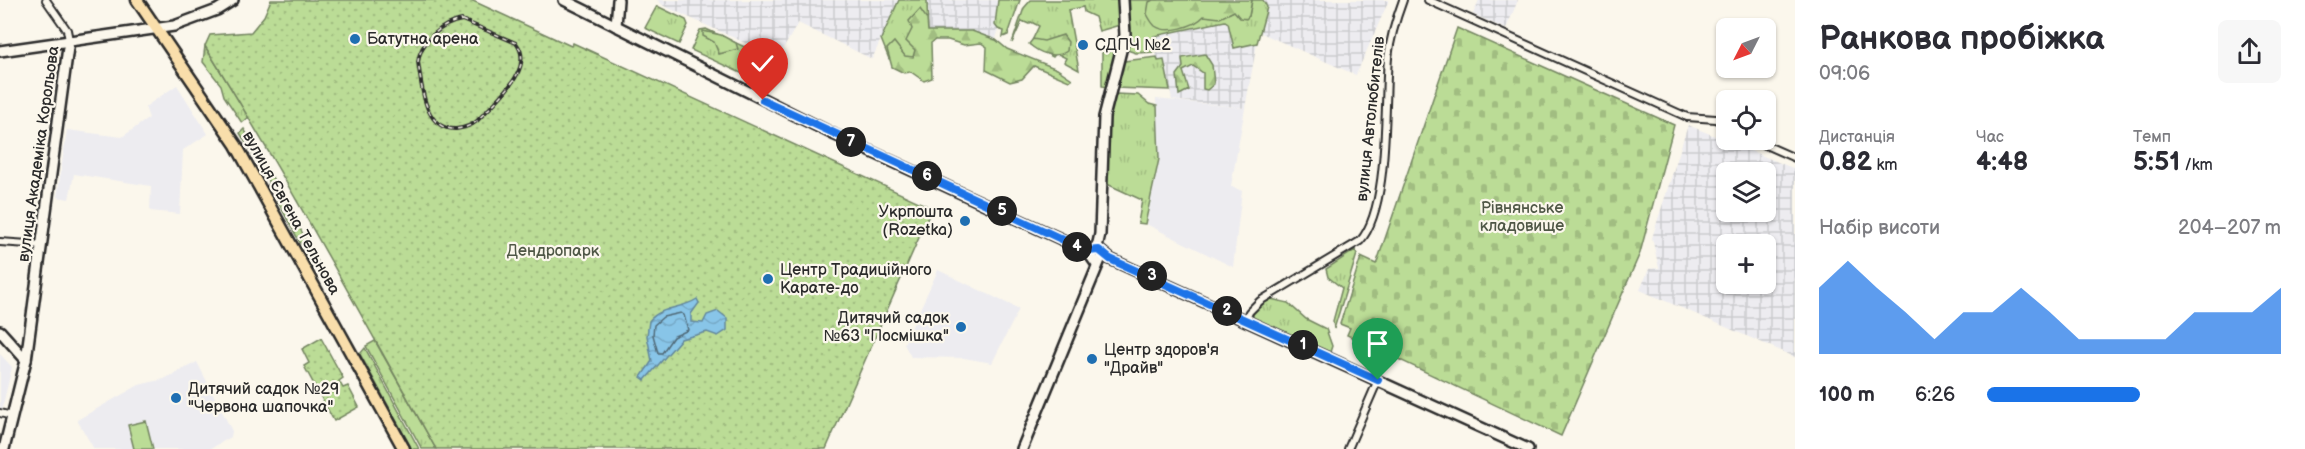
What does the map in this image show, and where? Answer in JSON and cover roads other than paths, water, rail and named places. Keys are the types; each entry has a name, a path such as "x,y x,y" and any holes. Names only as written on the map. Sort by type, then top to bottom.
{"main road":[{"name":"вулиця Євгена Тельнова","path":"137,0 236,145 404,449"},
{"path":"0,51 157,28 201,17 233,0"},
{"path":"564,0 835,135 1098,255 1246,319 1528,449"},
{"path":"616,26 618,0"},
{"path":"1022,449 1098,255 1104,117 1125,35 1123,0"},
{"name":"вулиця Академіка Корольова","path":"4,449 26,360 69,40"},
{"path":"0,331 26,360"}],"street":[{"path":"46,0 67,30 69,40"},
{"name":"вулиця Автолюбителів","path":"1246,319 1249,312 1260,301 1360,241 1369,232 1377,202 1382,166 1389,56 1395,20 1403,0"},
{"path":"1428,0 1687,117 1716,119"},
{"path":"1776,150 1795,158"},
{"path":"0,242 42,245"},
{"path":"1348,449 1378,380"},
{"path":"0,413 12,416"}],"water":[{"path":"697,299 699,303 691,314 691,322 703,323 707,315 718,311 727,318 727,330 718,336 707,332 681,339 645,380 641,377 652,361 647,336 649,321 659,313"}],"railway":[{"path":"462,20 516,43 521,53 521,64 510,85 477,121 467,127 456,129 445,127 431,114 423,94 418,62 423,47 433,35 447,25 462,20"}],"place":[{"name":"Батутна арена","path":"355,39"},
{"name":"СДПЧ №2","path":"1083,45"},
{"name":"Укрпошта (Rozetka)","path":"965,221"},
{"name":"Центр Традиційного Карате-до","path":"768,279"},
{"name":"Дитячий садок №63 \"Посмішка\"","path":"961,327"},
{"name":"Центр здоров'я \"Драйв\"","path":"1092,359"},
{"name":"Дитячий садок №29 \"Червона шапочка\"","path":"176,398"}],"park label":[{"name":"Рівнянське кладовище","path":"1522,217"},
{"name":"Дендропарк","path":"553,251"}]}
